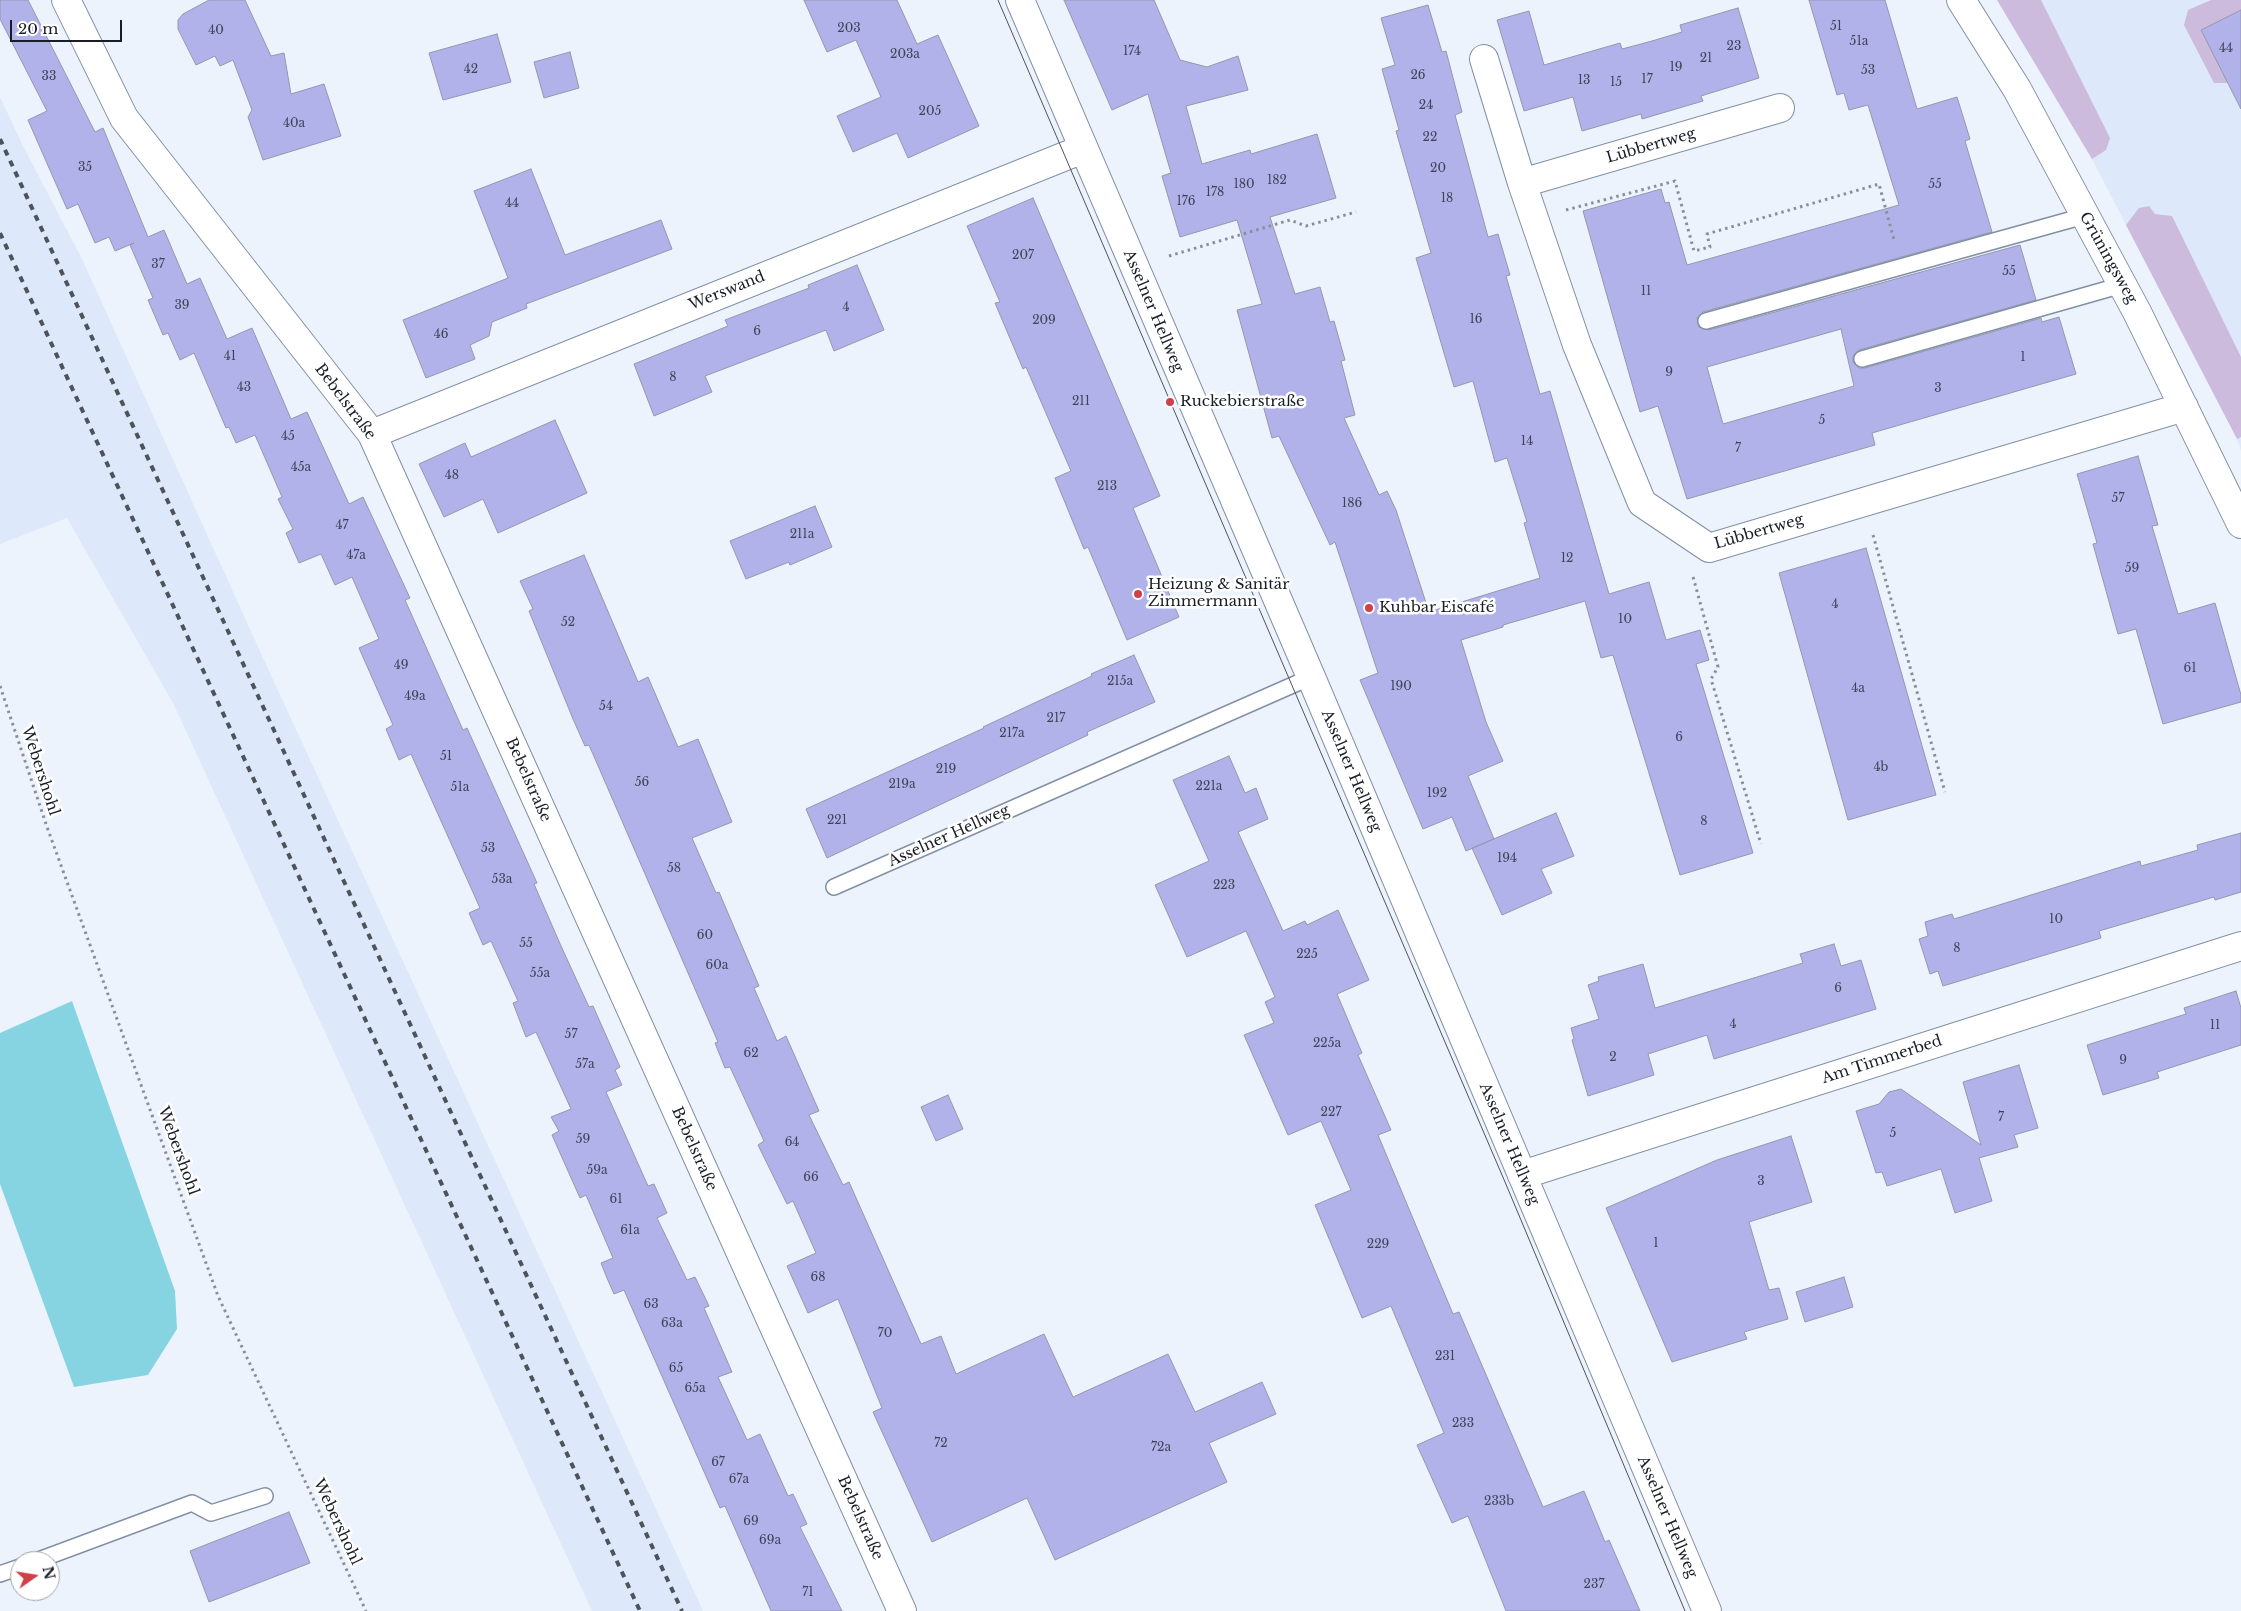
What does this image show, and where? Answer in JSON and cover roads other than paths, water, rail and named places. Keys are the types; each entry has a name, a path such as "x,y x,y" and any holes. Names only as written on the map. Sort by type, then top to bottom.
{"street":[{"name":"Bebelstraße","path":"66,0 124,118 372,434 902,1611"},
{"name":"Asselner Hellweg","path":"1020,0 1311,677 1707,1611"},
{"name":"Grüningsweg","path":"1961,0 2017,89 2122,285 2241,524"},
{"name":"Lübbertweg","path":"1484,58 1522,183 1577,345 1642,503 1709,548 2184,407"},
{"name":"Lübbertweg","path":"1522,183 1780,108"},
{"name":"Werswand","path":"372,434 1083,149"},
{"name":"Am Timmerbed","path":"1522,1175 2241,946"}],"lane":[{"path":"1706,321 2084,216"},
{"path":"1862,359 2122,285"},
{"name":"Asselner Hellweg","path":"834,887 1311,677"},
{"path":"60,1552 192,1503 211,1513 265,1496"}],"water":[{"path":"72,1001 175,1291 177,1329 148,1375 74,1387 0,1184 0,1033"}],"tram line":[{"path":"998,0 1505,1182 1685,1611"}],"railway":[{"path":"0,139 682,1611"},
{"path":"0,233 640,1611"}],"place":[{"name":"Ruckebierstraße","path":"1170,402"},
{"name":"Heizung & Sanitär Zimmermann","path":"1138,594"},
{"name":"Kuhbar Eiscafé","path":"1369,608"}]}
